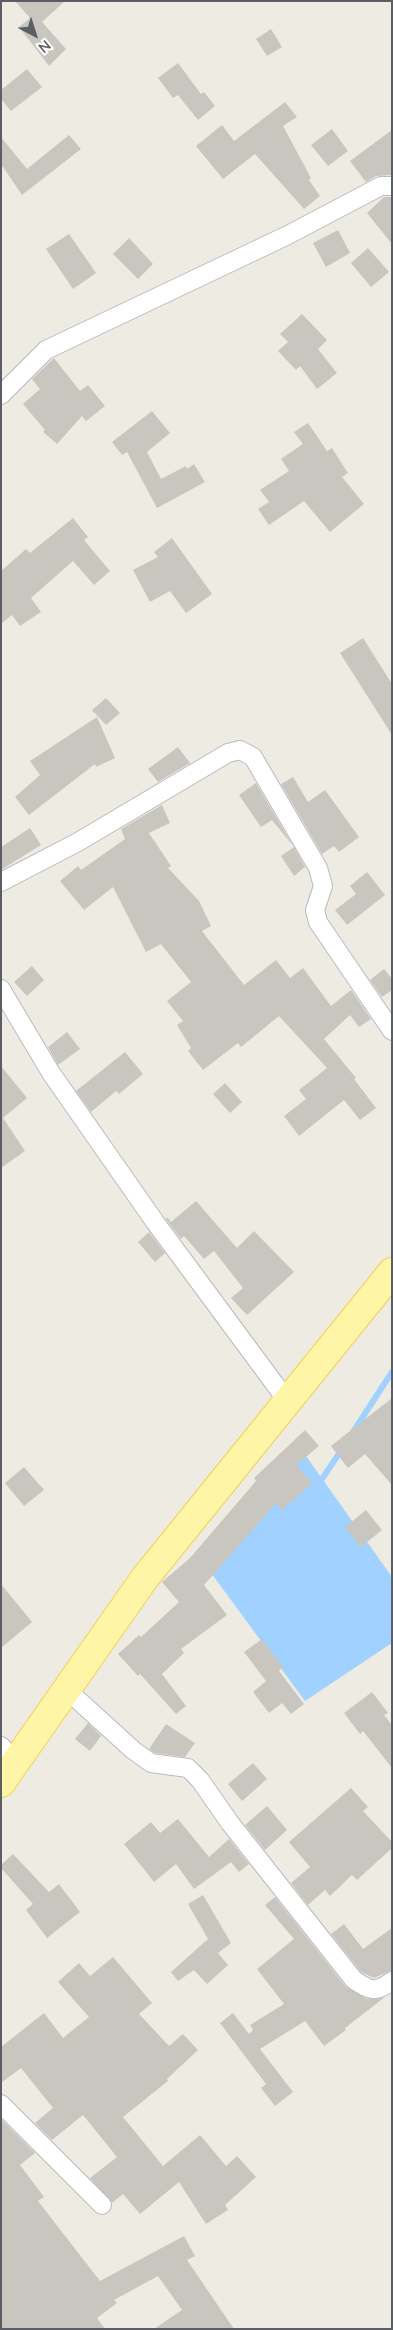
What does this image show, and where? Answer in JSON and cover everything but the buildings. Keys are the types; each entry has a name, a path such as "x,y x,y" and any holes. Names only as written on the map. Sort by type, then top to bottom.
{"main road":[{"path":"6,1764 67,1690 144,1579 392,1272"}],"street":[{"path":"1,395 46,350 288,235 382,186 392,186"},
{"path":"1,882 78,842 228,753 240,750 253,757 266,776 318,868 323,886 315,910 318,922 392,1031"},
{"path":"1,989 51,1073 155,1222 288,1402"},
{"path":"67,1690 133,1750 151,1763 188,1768 200,1780 230,1823 354,1980 370,1990 380,1989 392,1981"},
{"path":"1,2104 102,2205"}],"water":[{"path":"301,1449 392,1577 392,1643 305,1701 206,1566"}],"waterway":[{"path":"353,1432 392,1372"},
{"path":"322,1479 342,1449"}]}
